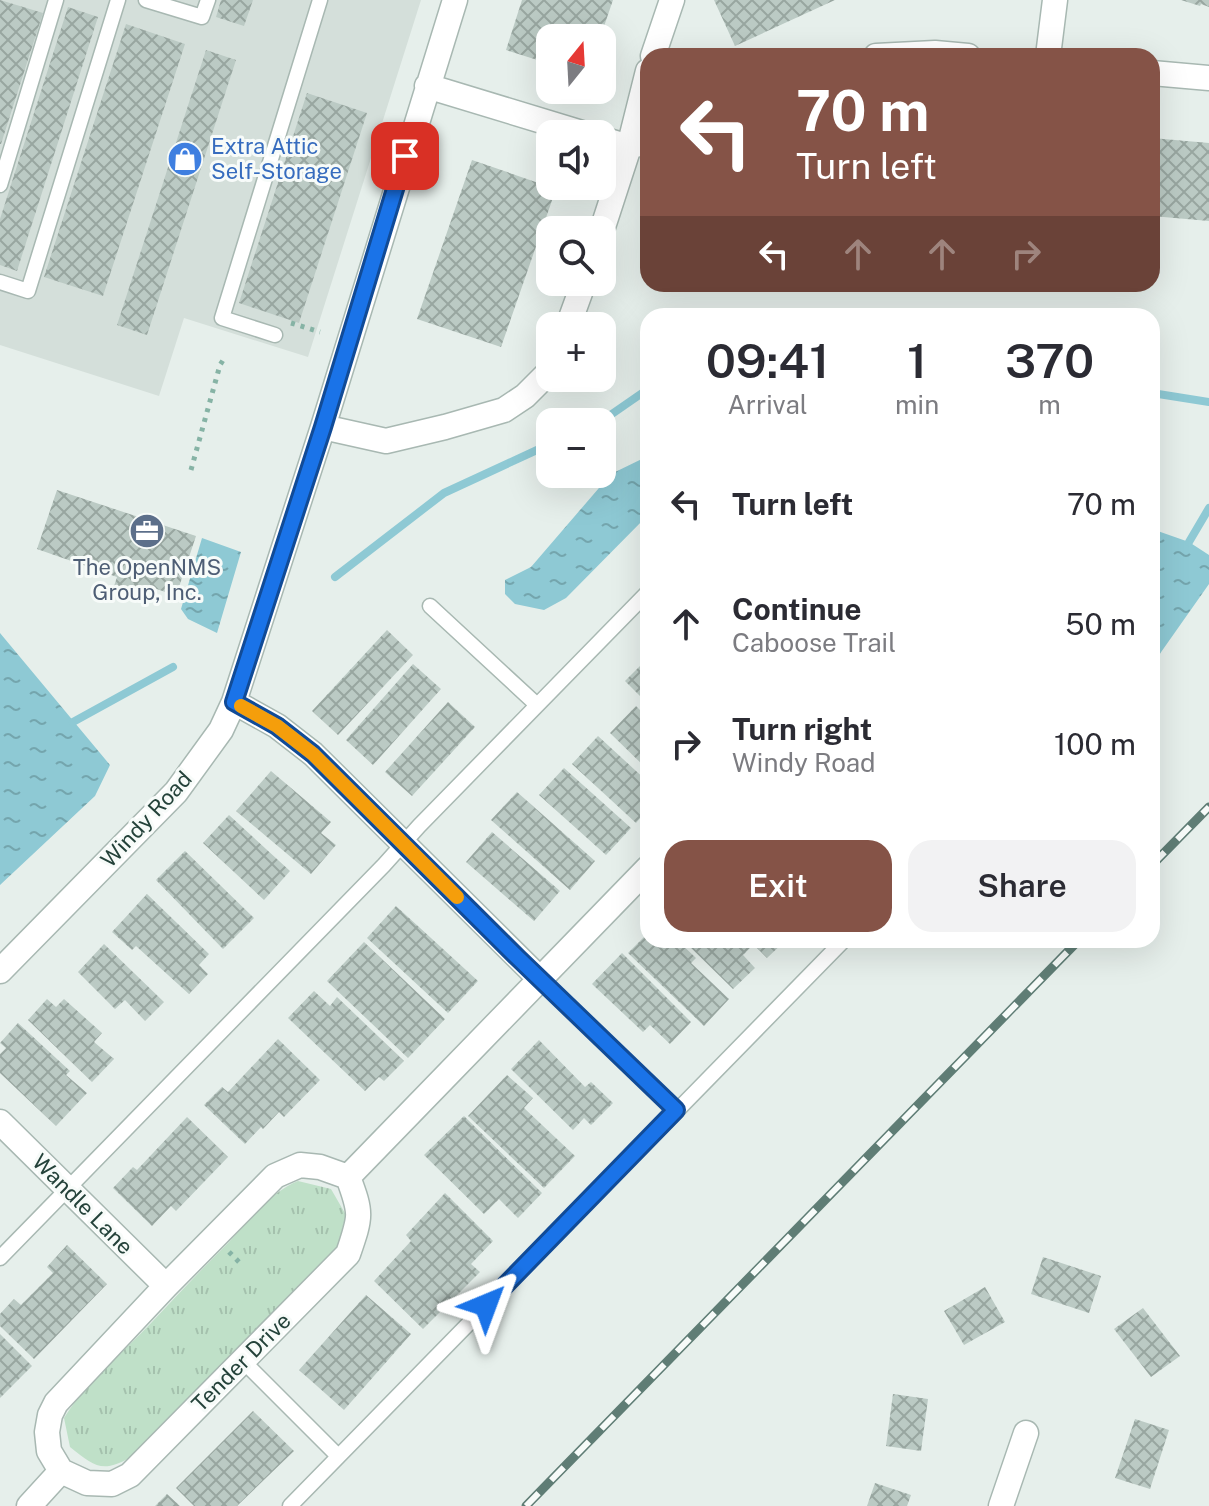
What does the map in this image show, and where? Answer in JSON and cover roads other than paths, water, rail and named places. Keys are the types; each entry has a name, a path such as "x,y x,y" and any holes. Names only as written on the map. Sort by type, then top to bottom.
{"street":[{"name":"Windy Road","path":"0,971 176,792 221,730 234,702 323,427 455,0"},
{"path":"656,48 672,0"},
{"path":"1049,48 1055,0"},
{"path":"1160,74 1209,78"},
{"path":"427,86 539,120"},
{"path":"608,216 638,144 616,141"},
{"path":"323,427 386,441 504,410 536,385"},
{"path":"234,702 277,726 313,754 539,978"},
{"path":"29,1506 61,1471 49,1451 47,1432 56,1403 166,1286 275,1176 300,1165 320,1167 348,1177 640,876"},
{"name":"Wandle Lane","path":"0,1122 166,1286"},
{"name":"Tender Drive","path":"61,1471 87,1483 112,1484 130,1475 348,1254 359,1223 358,1204 348,1177"},
{"path":"1001,1506 1026,1433"}],"lane":[{"path":"0,185 56,0"},
{"path":"0,282 28,291 118,0"},
{"path":"146,0 202,17 208,0"},
{"path":"275,335 222,318 320,0"},
{"path":"0,1258 640,600"},
{"path":"430,606 537,705"},
{"path":"290,1506 836,948"},
{"path":"539,978 676,1110"},
{"path":"243,1361 338,1456"}],"water":[{"path":"640,460 640,523 566,598 544,610 515,604 505,594 505,580 531,567 599,488 616,488 616,472"},
{"path":"1160,532 1189,542 1209,555 1209,584 1160,654"},
{"path":"202,538 241,552 217,633 188,619 181,609"},
{"path":"0,633 110,765 95,796 0,885"}],"waterway":[{"path":"1160,394 1209,402"},
{"path":"616,411 640,395"},
{"path":"335,577 444,493 536,450"},
{"path":"1189,542 1209,508"},
{"path":"73,722 173,667"}],"railway":[{"path":"1160,857 1209,807"},
{"path":"526,1506 1071,948"}],"place":[{"name":"Extra Attic Self-Storage","path":"185,159"},
{"name":"The OpenNMS Group, Inc.","path":"147,531"}]}
